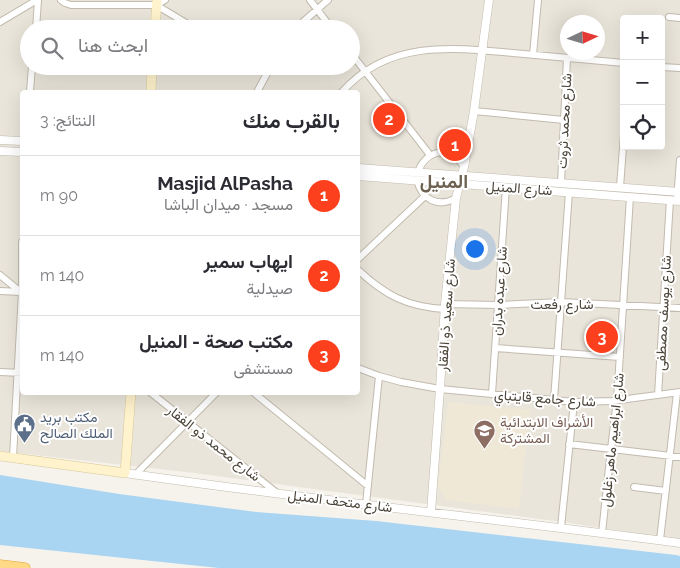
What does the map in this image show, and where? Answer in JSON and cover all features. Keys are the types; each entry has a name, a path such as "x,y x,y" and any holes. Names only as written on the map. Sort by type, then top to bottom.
{"highway":[{"path":"0,565 25,568"}],"main road":[{"path":"156,20 157,3"},
{"path":"151,90 152,75"},
{"path":"126,474 131,395"},
{"name":"شارع متحف المنيل","path":"0,456 126,474"}],"street":[{"path":"0,22 38,0"},
{"path":"37,20 38,0"},
{"path":"61,0 71,5 157,3 165,0"},
{"path":"310,0 325,20"},
{"path":"305,20 328,0"},
{"name":"شارع سعيد ذو الفقار","path":"431,512 445,307 456,198 464,167 474,111 489,0"},
{"path":"533,55 538,0"},
{"path":"157,3 182,20"},
{"path":"670,17 680,18"},
{"path":"344,90 365,71 391,58 426,50 482,50 560,57"},
{"name":"شارع محمد ثروت","path":"561,184 567,60"},
{"path":"586,60 620,64"},
{"path":"360,65 430,155"},
{"path":"665,67 680,68"},
{"path":"30,90 31,75"},
{"path":"258,90 266,75"},
{"path":"474,111 564,120"},
{"path":"0,140 20,141"},
{"path":"0,150 20,152"},
{"path":"620,188 623,150"},
{"path":"456,198 443,203 436,202 425,196 419,188 418,176 420,165 430,155 443,152 450,154 460,161 464,167"},
{"name":"شارع يوسف مصطفى","path":"658,395 664,307 676,200 679,192 680,160"},
{"name":"شارع المنيل","path":"360,168 460,180 561,184 679,192"},
{"name":"شارع المنيل","path":"360,176 418,176"},
{"name":"شارع المنيل","path":"460,180 506,187 676,200"},
{"name":"شارع عبده بدران","path":"492,394 506,187"},
{"path":"554,400 569,192"},
{"path":"360,258 425,196"},
{"name":"شارع ابراهيم ماهر زغلول","path":"602,532 618,400 630,197"},
{"name":"شارع رفعت","path":"360,272 373,285 390,296 408,304 427,308 561,302 680,308"},
{"path":"0,275 20,290"},
{"path":"0,291 20,292"},
{"path":"495,348 620,357"},
{"name":"شارع جامع قايتباي","path":"360,369 401,382 440,389 574,402 612,401 679,392"},
{"path":"0,372 20,373 13,457"},
{"path":"366,504 379,376"},
{"path":"660,540 679,392"},
{"name":"شارع محمد ذو الفقار","path":"154,395 278,494"},
{"path":"136,475 215,395"},
{"path":"257,395 368,486"},
{"path":"561,527 574,402"},
{"path":"569,444 680,457"},
{"name":"شارع متحف المنيل","path":"126,474 680,543"},
{"path":"634,487 666,491"}],"shaded area":[{"path":"0,0 680,0 680,540 569,523 194,473 0,451"},
{"name":"الأشراف الابتدائية المشتركة","path":"448,402 530,410 519,509 447,500 438,488"}],"water":[{"path":"0,475 119,494 256,512 376,521 676,555 680,556 680,568 219,568 0,545"}],"place":[{"name":"ايهاب سمير","path":"389,119"},
{"name":"Masjid AlPasha","path":"455,145"},
{"name":"مكتب صحة - المنيل","path":"602,337"},
{"name":"مكتب بريد الملك الصالح","path":"24,444"},
{"name":"الأشراف الابتدائية المشتركة","path":"484,449"}],"district":[{"name":"المنيل","path":"444,181"}]}
